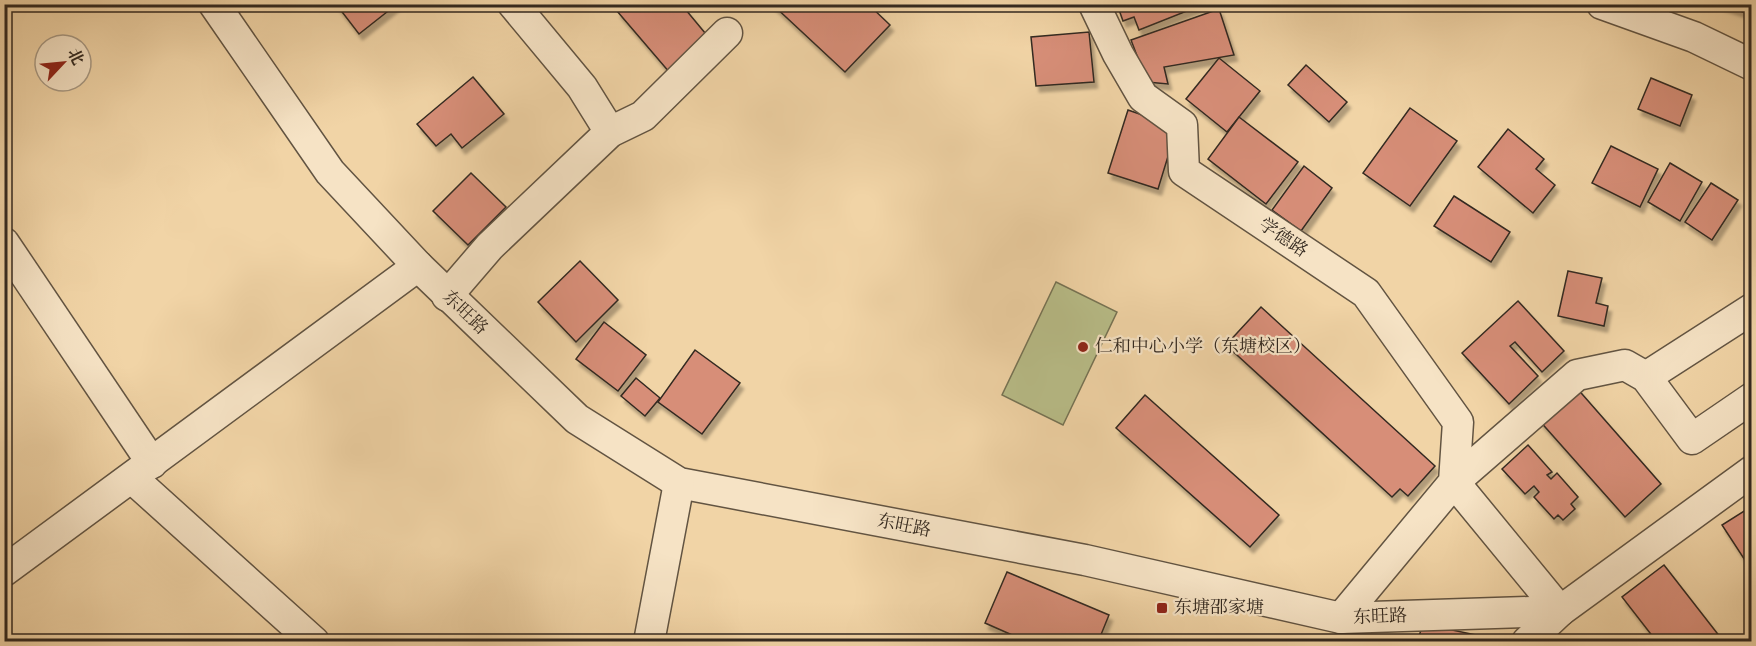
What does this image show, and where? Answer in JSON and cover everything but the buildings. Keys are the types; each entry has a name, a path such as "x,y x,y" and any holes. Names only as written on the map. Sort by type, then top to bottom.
{"street":[{"name":"东旺路","path":"214,4 330,172 447,296 577,419 679,483 1085,560 1341,618 1560,611"},
{"path":"513,4 582,87 610,132"},
{"name":"学德路","path":"1094,4 1118,54 1143,97 1182,125 1184,171 1366,293 1458,422 1454,482"},
{"path":"1602,4 1694,37 1752,65"},
{"path":"447,296 490,246 610,132 643,116 727,33"},
{"path":"4,243 142,470 314,642"},
{"path":"4,571 418,266"},
{"path":"1646,377 1752,309"},
{"path":"1341,618 1454,482 1577,375 1625,365 1646,377 1692,439 1752,398"},
{"path":"1527,642 1560,611 1751,472"},
{"path":"1454,482 1560,611"},
{"path":"649,642 679,483"}],"green space":[{"path":"1056,282 1117,312 1063,425 1002,395"}],"place":[{"name":"仁和中心小学（东塘校区）","path":"1083,347"},
{"name":"东塘邵家塘","path":"1162,608"}]}
